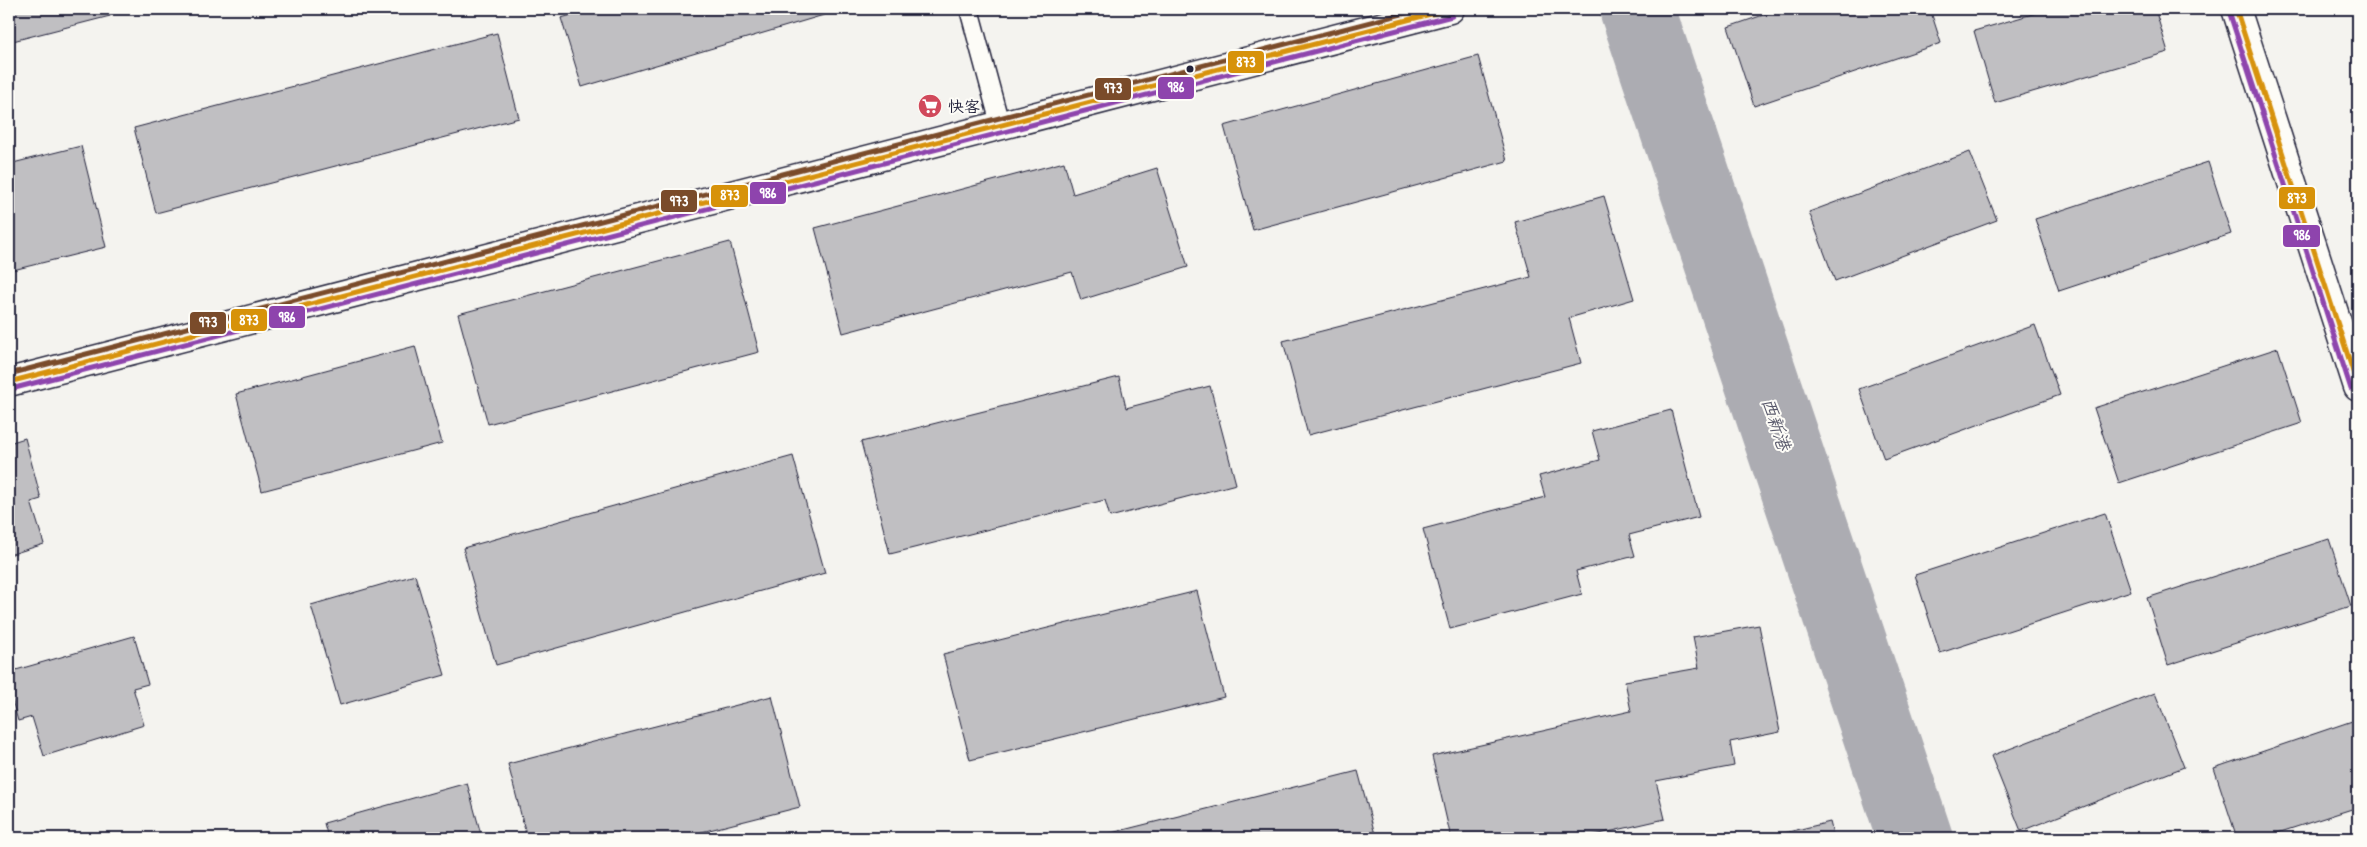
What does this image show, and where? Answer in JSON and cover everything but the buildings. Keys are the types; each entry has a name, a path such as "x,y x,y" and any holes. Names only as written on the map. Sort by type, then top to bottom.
{"street":[{"path":"9,382 1450,9"},
{"path":"2236,9 2358,387"}],"lane":[{"path":"969,9 1000,124"}],"waterway":[{"name":"西新港","path":"1637,9 1915,838"}],"transit line":[{"name":"973","path":"9,374 1421,9"},
{"name":"873","path":"9,382 1450,9"},
{"name":"873","path":"2236,9 2358,387"},
{"name":"986","path":"2229,11 2351,389"},
{"name":"986","path":"11,389 1452,16"}],"place":[{"name":"快客","path":"930,106"}]}
